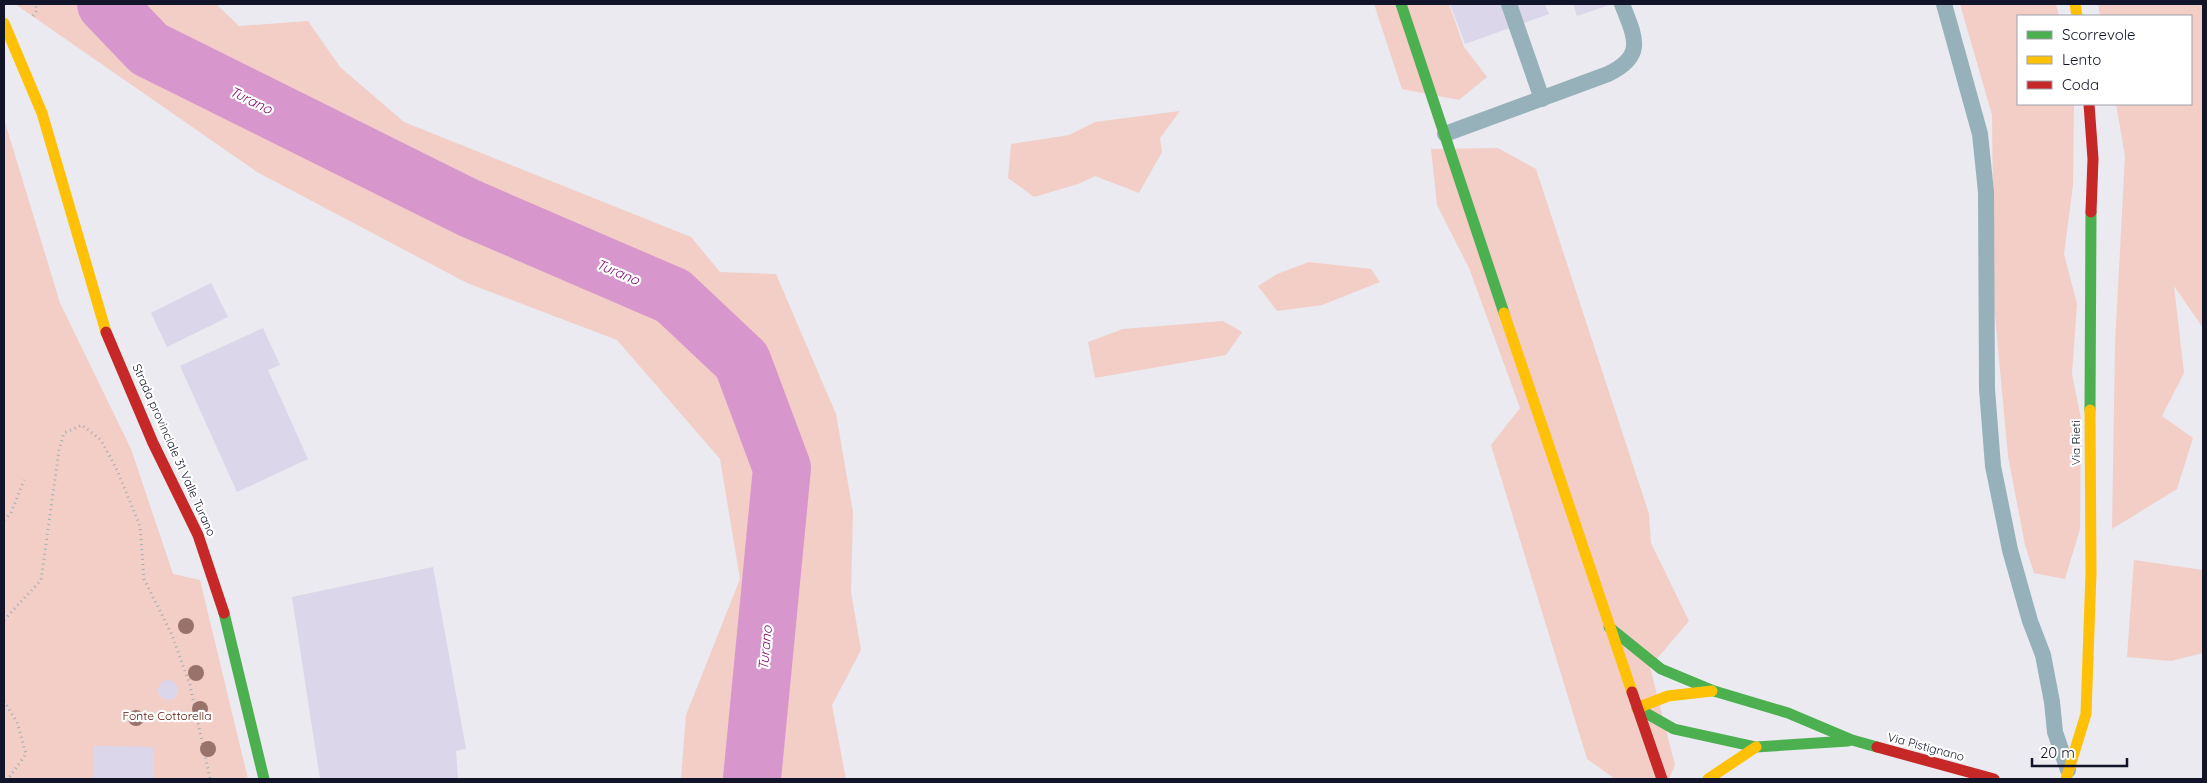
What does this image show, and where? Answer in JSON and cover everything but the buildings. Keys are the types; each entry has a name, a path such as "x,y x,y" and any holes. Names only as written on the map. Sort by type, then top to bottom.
{"street":[{"path":"1402,4 1609,627 1662,779"},
{"name":"Strada provinciale 31 Valle Turano","path":"4,23 42,113 101,320 153,442 198,535 223,607 264,779"},
{"name":"Via Rieti","path":"2067,776 2086,714 2091,573 2089,258 2093,159 2089,105"},
{"path":"1609,627 1661,669 1714,691 1788,712 1852,740"},
{"path":"1637,708 1668,696 1714,691"},
{"path":"1637,708 1674,729 1756,747 1852,740"},
{"name":"Via Pistignano","path":"1852,740 1994,779"},
{"path":"1708,779 1756,747"}],"lane":[{"path":"1509,4 1542,98"},
{"path":"1445,134 1625,66 1634,52 1633,32 1622,4"},
{"path":"1944,4 1980,134 1985,182 1987,389 1993,466 2010,550 2030,621 2043,655 2052,702 2055,732 2067,776"}],"path":[{"path":"4,620 41,580 59,450 64,432 82,425 101,440 117,470 140,526 144,579 172,635 190,685 210,779"},
{"path":"4,520 11,513 24,480"},
{"path":"4,700 17,722 26,754 8,779"}],"green space":[{"path":"15,4 216,4 239,26 308,21 340,67 404,122 691,237 720,272 776,274 836,414 853,512 851,592 861,650 832,705 846,779 681,779 686,715 740,579 720,459 617,340 467,283 257,172"},
{"path":"1374,4 1449,4 1464,47 1487,77 1459,100 1402,89"},
{"path":"1960,4 2056,4 2059,15 2017,15 2017,105 2074,105 2073,185 2064,254 2077,304 2072,374 2081,419 2080,529 2065,579 2034,573 2025,545 2008,456 1994,305 1992,115"},
{"path":"2098,4 2203,4 2203,328 2174,286 2184,373 2162,416 2193,438 2177,489 2112,529 2115,344 2125,156 2116,105 2192,105 2192,15 2100,15"},
{"path":"1180,111 1160,138 1162,152 1139,193 1095,176 1078,184 1034,197 1008,178 1011,144 1069,135 1095,122"},
{"name":"Fonte Cottorella","path":"4,119 60,303 131,449 173,574 200,580 248,779 4,779"},
{"path":"1498,148 1536,169 1649,514 1651,543 1689,621 1650,667 1675,765 1669,779 1615,779 1587,759 1491,445 1520,408 1469,268 1437,205 1431,149"},
{"path":"1309,262 1371,269 1380,282 1322,305 1277,311 1258,286 1277,274"},
{"path":"1223,321 1242,332 1226,355 1095,378 1088,342 1123,329"},
{"path":"2134,560 2203,570 2203,653 2171,661 2127,657"}],"waterway":[{"name":"Turano","path":"106,4 149,49 469,208 673,296 742,361 782,468 752,779"}],"traffic: fast":[{"path":"1401,4 1504,313"},
{"path":"2090,410 2091,212"},
{"path":"224,613 264,779"},
{"path":"1609,627 1661,669 1714,691 1788,713 1852,740 1877,747"},
{"path":"1637,708 1674,729 1756,747 1848,741"}],"traffic: slow":[{"path":"2075,4 2077,15"},
{"path":"4,23 42,113 106,332"},
{"path":"1504,313 1632,692"},
{"path":"2066,779 2086,714 2091,573 2090,410"},
{"path":"1637,708 1668,696 1712,691"},
{"path":"1708,779 1756,747"}],"traffic: jam":[{"path":"2089,105 2093,159 2091,212"},
{"path":"106,332 153,443 198,535 224,613"},
{"path":"1632,692 1662,779"},
{"path":"1877,747 1994,779"}]}
